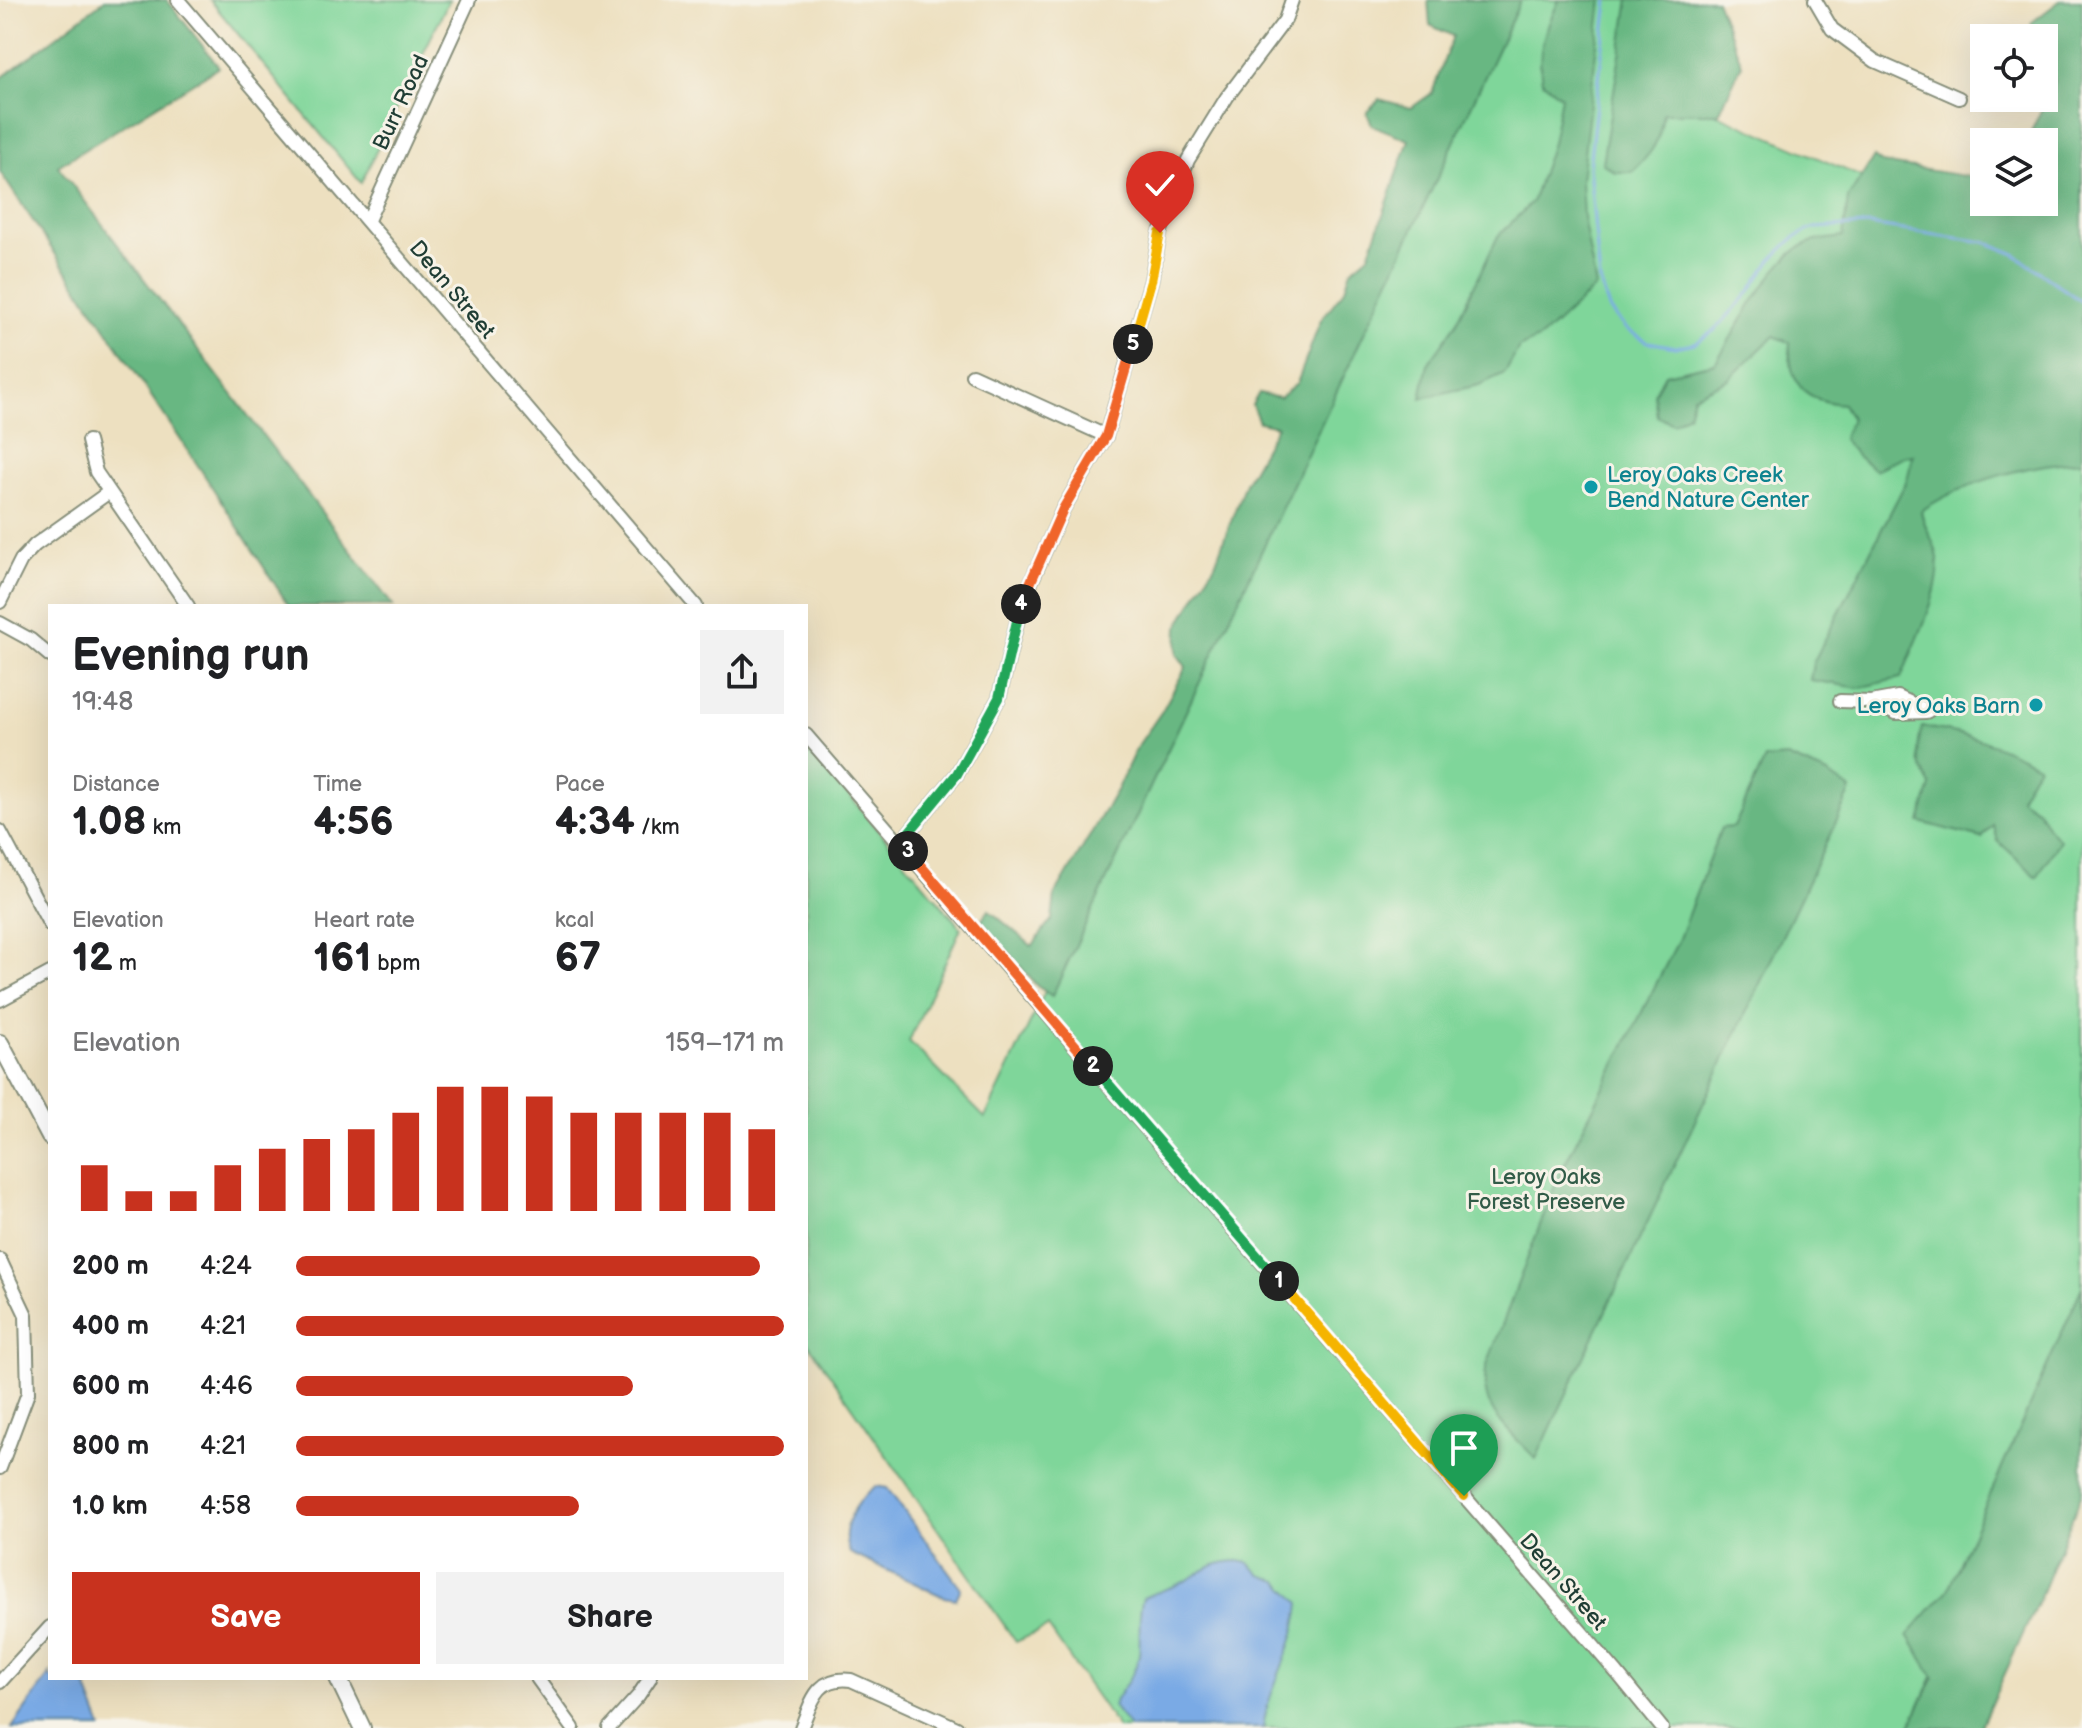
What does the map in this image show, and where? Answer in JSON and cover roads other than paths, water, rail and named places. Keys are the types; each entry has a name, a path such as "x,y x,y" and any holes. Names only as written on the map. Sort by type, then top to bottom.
{"main road":[{"path":"0,1043 48,1133"},
{"path":"339,1680 357,1725"},
{"path":"349,1700 352,1680"}],"street":[{"name":"Dean Street","path":"178,0 694,604"},
{"name":"Burr Road","path":"368,220 469,0"},
{"path":"901,842 957,774 999,698 1021,605 1063,509 1106,436 1151,281 1160,233 1188,160 1227,97 1285,20 1292,0"},
{"path":"1815,0 1832,29 1875,61 1959,98"},
{"path":"972,375 1106,436"},
{"path":"88,441 96,472 187,604"},
{"path":"0,602 21,560 35,545 109,492"},
{"path":"0,623 31,640 48,654"},
{"path":"1840,701 1871,702"},
{"name":"Dean Street","path":"808,737 1662,1728"},
{"path":"0,831 48,921"},
{"path":"0,1000 48,974"},
{"path":"0,1260 26,1315 28,1393 0,1468"},
{"path":"0,1682 48,1629"},
{"path":"801,1728 823,1685 840,1679 851,1680 957,1728"},
{"path":"538,1680 573,1728"},
{"path":"609,1728 649,1680"}],"water":[{"path":"876,1486 887,1488 961,1588 956,1599 944,1597 850,1553 846,1535 851,1516 862,1499"},
{"path":"1238,1561 1249,1563 1261,1575 1279,1581 1300,1603 1298,1619 1263,1728 1130,1728 1113,1706 1137,1662 1143,1598 1179,1584 1212,1566"},
{"path":"48,1677 48,1680 84,1680 102,1728 12,1728"}],"waterway":[{"path":"1608,0 1589,167 1600,281 1609,309 1626,329 1648,342 1675,347 1695,343 1715,330 1748,294 1771,260 1795,237 1814,228 1869,225 1985,242 2013,253 2082,302"}],"place":[{"name":"Leroy Oaks Creek Bend Nature Center","path":"1591,487"},
{"name":"Leroy Oaks Barn","path":"2036,705"}],"park label":[{"name":"Leroy Oaks Forest Preserve","path":"1546,1188"}]}
